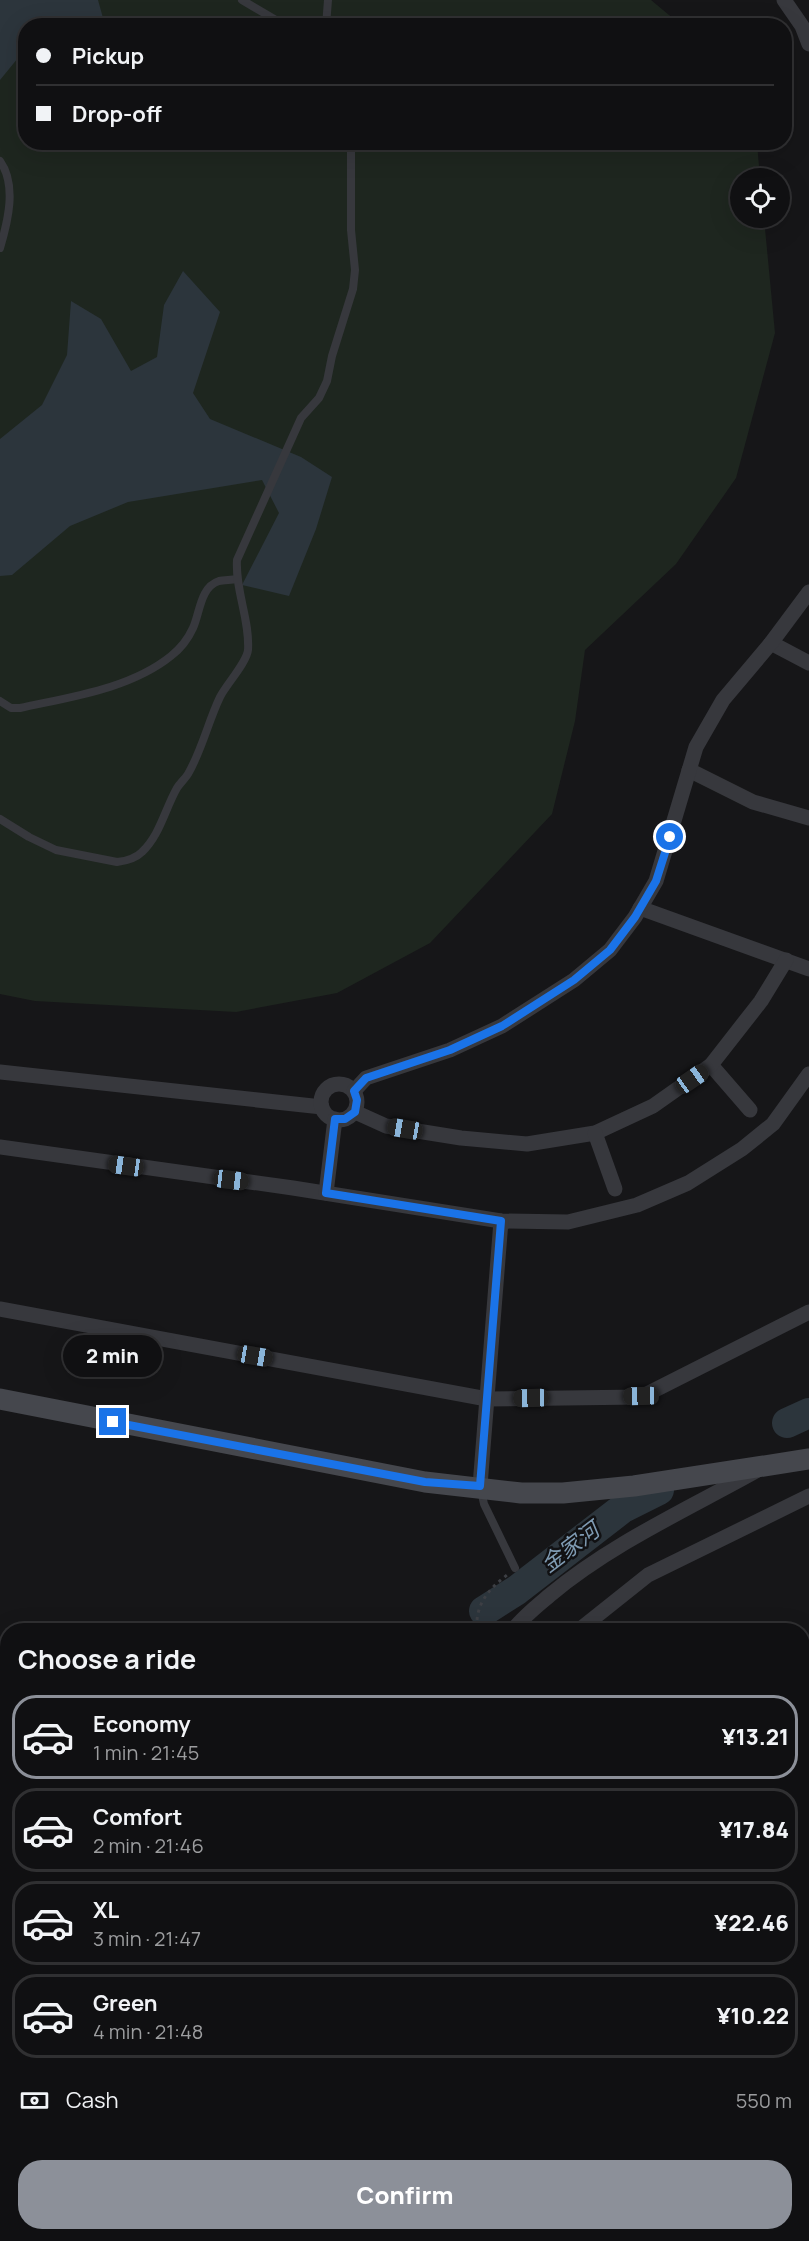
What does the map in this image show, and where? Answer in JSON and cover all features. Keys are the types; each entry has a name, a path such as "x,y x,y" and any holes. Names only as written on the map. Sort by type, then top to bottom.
{"street":[{"path":"783,0 802,26 809,44"},
{"path":"354,1091 366,1078 450,1050 502,1026 574,980 610,950 656,881 696,747 723,700 771,643 809,592"},
{"path":"771,643 809,663"},
{"path":"689,770 753,802 809,818"},
{"path":"640,908 809,969"},
{"path":"355,1112 386,1126 461,1138 527,1144 595,1133 653,1106 711,1065 761,1001 786,960"},
{"path":"711,1065 750,1110"},
{"path":"0,1072 322,1107"},
{"path":"0,1148 326,1193 501,1221 568,1221 637,1205 688,1183 742,1149 772,1124 809,1074"},
{"path":"343,1084 354,1091 357,1100 355,1112 345,1119 335,1119 325,1113 322,1107 324,1092 329,1087 343,1084"},
{"path":"326,1193 335,1119"},
{"path":"595,1133 615,1189"},
{"path":"480,1486 501,1221"},
{"path":"0,1309 487,1399 641,1396 809,1312"},
{"path":"0,1399 425,1482 521,1492 563,1493 634,1486 809,1459"},
{"path":"520,1623 569,1579 617,1548 764,1467"},
{"path":"588,1623 648,1575 809,1496"}],"lane":[{"path":"242,0 272,18"},
{"path":"327,18 328,0"},
{"path":"0,819 56,850 117,862 134,858 143,852 165,819 177,789 189,773 219,698 248,652 237,579 237,560 300,418 319,398 327,381 332,356 353,288 356,270 351,230 351,150"},
{"path":"0,161 7,172 9,212 0,248"},
{"path":"0,700 11,708 20,708 85,695 105,689 155,667 172,656 185,642 207,589 217,582 237,579"},
{"path":"480,1486 484,1504 515,1568"}],"path":[{"path":"478,1623 481,1601 492,1587 515,1568"}],"shaded area":[{"path":"0,0 651,0 673,18 18,18 18,150 758,150 759,168 730,168 730,228 765,228 775,333 736,478 676,564 585,650 575,721 552,814 430,943 337,993 236,1012 35,1001 0,994"},
{"path":"0,0 98,0 103,18 18,18 18,58 0,80"},
{"path":"183,271 220,312 193,393 210,419 301,457 332,477 316,529 289,596 242,585 279,513 262,480 128,502 70,526 12,575 0,576 0,439 42,405 67,355 71,301 101,319 131,371 157,357 164,305"}],"waterway":[{"name":"金家河","path":"787,1423 809,1413"},
{"name":"金家河","path":"484,1611 517,1590 623,1508 659,1490"}],"route":[{"path":"113,1422 425,1482 480,1486 501,1221 326,1193 335,1119 345,1119 355,1112 357,1097 354,1091 366,1078 450,1050 502,1026 574,980 610,950 635,917 656,881 670,837"}]}
